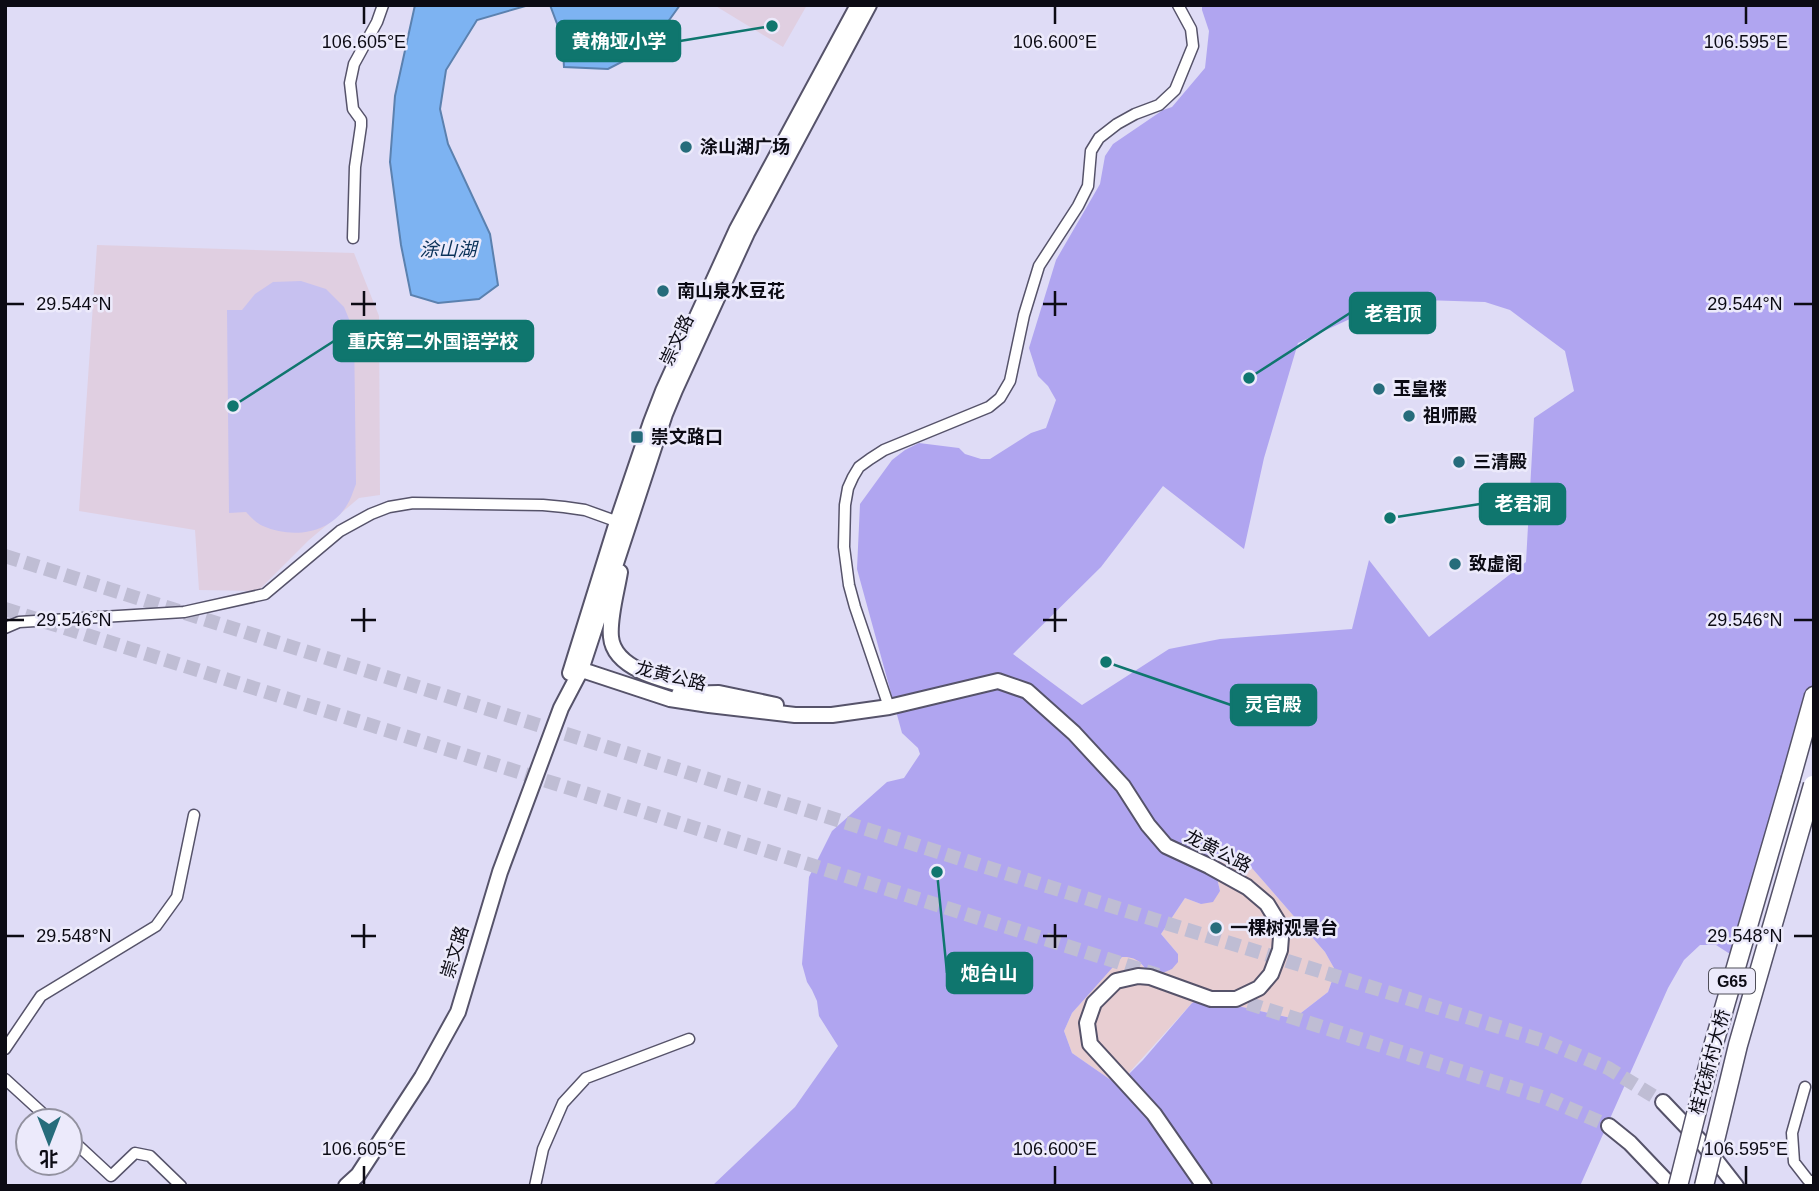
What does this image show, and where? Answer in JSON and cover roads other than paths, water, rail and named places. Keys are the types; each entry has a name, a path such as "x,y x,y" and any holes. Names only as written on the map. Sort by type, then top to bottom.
{"highway":[{"name":"桂花新村大桥","path":"1678,1186 1714,1043 1814,696"},
{"name":"桂花新村大桥","path":"1704,1186 1738,1045 1814,784"}],"main road":[{"name":"崇文路","path":"346,1186 358,1175 422,1077 458,1012 499,872 577,665 623,523 651,422 663,391 737,229 858,5"},
{"name":"崇文路","path":"623,523 665,414 747,233 869,5"},
{"path":"623,523 611,628 614,650 641,670 722,700"},
{"name":"龙黄公路","path":"577,665 671,693 820,716 889,706 998,681 1027,691 1074,733 1123,786 1148,825 1166,846 1247,887 1267,904 1279,922 1280,950 1271,974 1259,988 1236,999 1211,999 1150,976 1138,976 1116,981 1094,1003 1087,1023 1090,1044 1154,1114 1204,1186"},
{"path":"1663,1102 1704,1145 1736,1186"},
{"path":"1609,1126 1630,1143 1671,1186"}],"street":[{"path":"353,238 355,167 361,126 353,109 351,83 354,64 377,22 383,5"},
{"path":"889,706 849,585 844,547 848,488 859,467 884,450 989,407 1000,398 1010,381 1024,315 1039,266 1088,186 1091,151 1099,138 1117,124 1159,105 1175,90 1193,46 1191,29 1178,5"},
{"path":"5,628 19,622 184,612 264,594 340,531 389,507 413,503 554,506 584,510 623,523"},
{"path":"5,1049 41,996 156,926 177,897 194,815"},
{"path":"535,1186 543,1149 563,1103 586,1078 689,1039"},
{"path":"5,1079 36,1107"},
{"path":"1805,1087 1792,1133 1794,1162 1808,1180 1814,1182"},
{"path":"84,1151 111,1176 135,1153 150,1156 181,1186"}],"water":[{"name":"涂山湖","path":"415,5 529,5 477,20 446,70 440,109 448,144 490,234 498,285 479,299 438,303 411,295 390,162 395,96"},
{"path":"550,5 680,5 649,48 608,69 564,67 562,37"}],"tunnel":[{"path":"5,556 1544,1041 1608,1068 1663,1102"},
{"path":"5,609 1158,975"},
{"path":"1228,997 1548,1099 1609,1126"}],"place":[{"name":"黄桷垭小学","path":"772,26"},
{"name":"涂山湖广场","path":"686,147"},
{"name":"南山泉水豆花","path":"663,291"},
{"name":"老君顶","path":"1249,378"},
{"name":"玉皇楼","path":"1379,389"},
{"name":"重庆第二外国语学校","path":"233,406"},
{"name":"祖师殿","path":"1409,416"},
{"name":"崇文路口","path":"637,437"},
{"name":"三清殿","path":"1459,462"},
{"name":"老君洞","path":"1390,518"},
{"name":"致虚阁","path":"1455,564"},
{"name":"灵官殿","path":"1106,662"},
{"name":"炮台山","path":"937,872"},
{"name":"一棵树观景台","path":"1216,928"}]}
